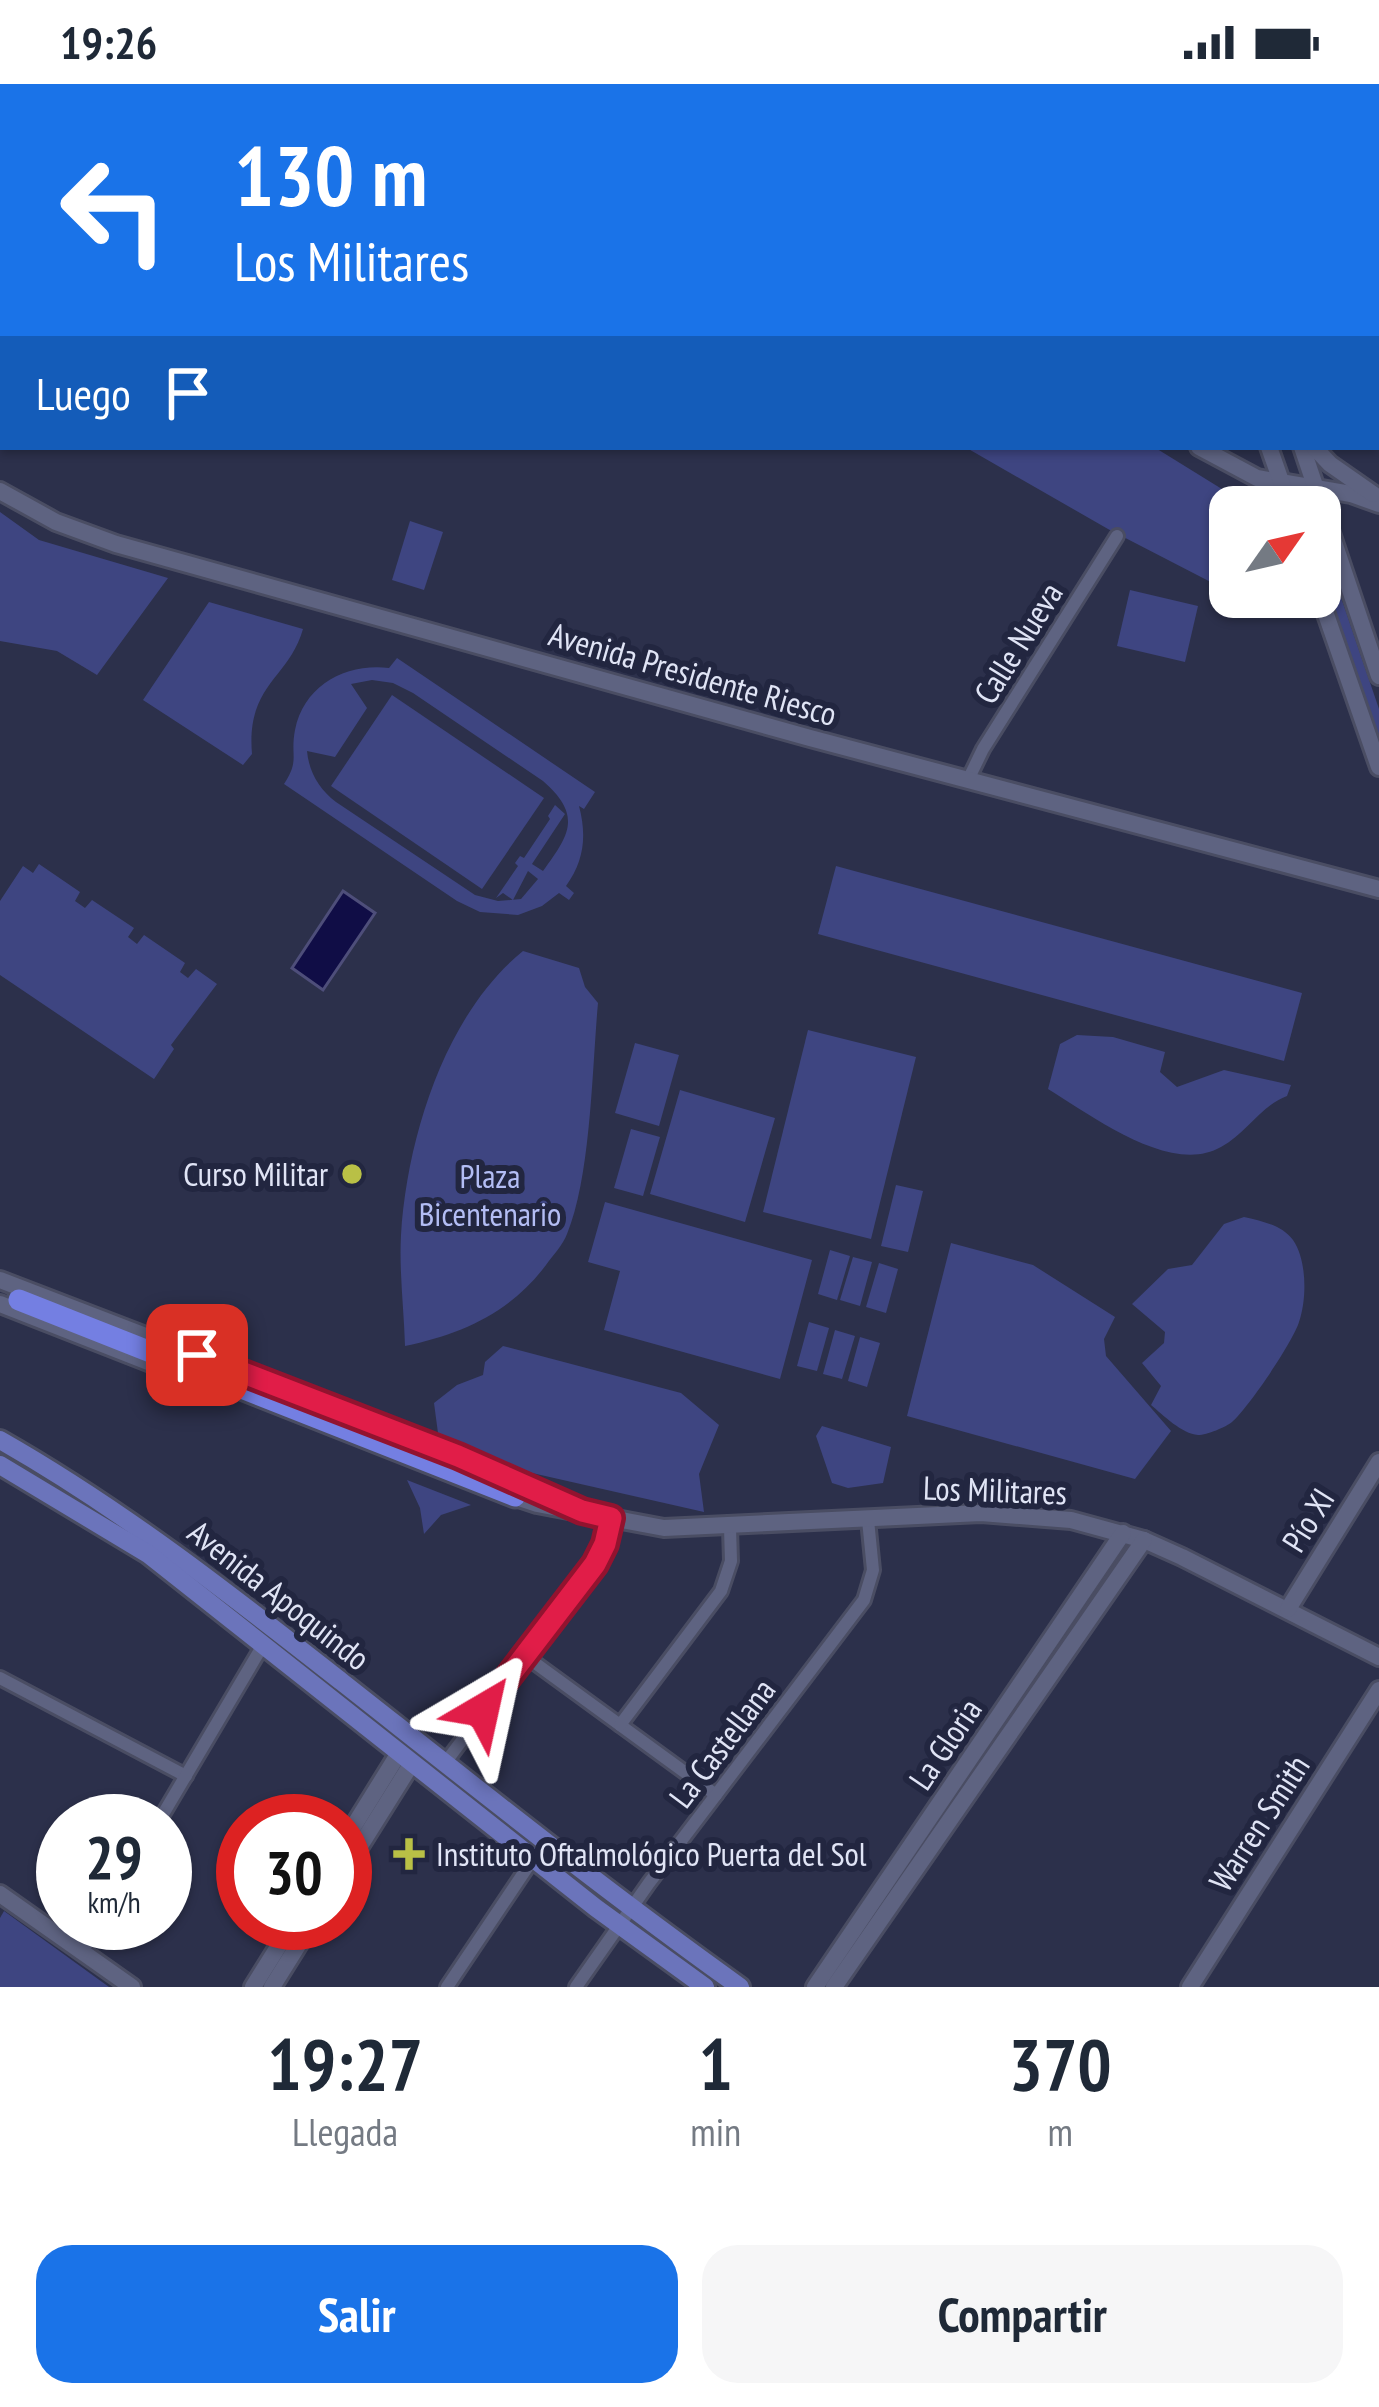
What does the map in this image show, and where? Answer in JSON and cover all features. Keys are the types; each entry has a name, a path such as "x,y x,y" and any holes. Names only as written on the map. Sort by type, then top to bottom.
{"highway":[{"path":"9,1302 515,1496"}],"main road":[{"path":"1204,450 1251,476 1290,486"},
{"path":"1270,450 1282,485"},
{"path":"1303,450 1315,486"},
{"path":"1317,450 1379,501"},
{"name":"Avenida Presidente Riesco","path":"0,491 56,522 116,544 1379,889"},
{"path":"1341,493 1379,501"},
{"path":"1341,563 1379,676"},
{"path":"1327,618 1379,767"},
{"name":"Los Militares","path":"0,1280 458,1456 582,1511"},
{"name":"Avenida Apoquindo","path":"2,1452 148,1554 533,1859 740,1987"},
{"name":"Avenida Apoquindo","path":"2,1452 89,1492 183,1558 445,1762 705,1987"},
{"name":"Pío XI","path":"1288,1609 1379,1462"},
{"name":"Los Militares","path":"515,1496 664,1528 1015,1514 1071,1520 1144,1540 1379,1658"},
{"name":"La Gloria","path":"1038,1677 1076,1602 1123,1534"},
{"name":"La Gloria","path":"814,1987 842,1961 1038,1677 1093,1614 1144,1540"},
{"path":"1076,1602 1093,1614"},
{"name":"Warren Smith","path":"1190,1987 1379,1690"},
{"path":"372,1804 406,1758"},
{"path":"372,1820 406,1758"},
{"path":"0,1894 132,1987"},
{"path":"272,1987 284,1950"},
{"path":"253,1987 287,1950"},
{"name":"La Gloria","path":"834,1987 842,1961"}],"street":[{"name":"Calle Nueva","path":"968,780 1117,536"},
{"path":"445,1762 595,1564 611,1518"},
{"name":"La Castellana","path":"576,1987 864,1600 873,1570 868,1520"},
{"path":"620,1725 721,1591 731,1561 730,1528"},
{"path":"175,1794 263,1645"},
{"path":"524,1655 716,1796"},
{"path":"0,1678 186,1776"},
{"path":"447,1987 533,1859"}],"green space":[{"path":"970,450 1159,450 1217,486 1209,486 1209,581"},
{"path":"0,512 39,540 168,578 97,675 57,651 0,641"},
{"path":"410,521 443,532 424,590 392,580"},
{"path":"1130,590 1198,606 1185,662 1117,646"},
{"path":"1341,599 1379,709 1379,749 1334,618 1341,618"},
{"path":"209,602 303,629 255,712 252,754 243,765 143,700"},
{"path":"397,658 595,792 584,809 579,806 582,848 566,886 574,893 569,900 559,893 518,915 480,912 284,784 293,763 300,714 317,689 357,669 389,668","holes":["393,683 413,693 556,793 567,815 565,836 543,871 532,864 565,814 555,805 496,898 503,893 513,900 498,901 475,895 336,802 320,786 307,751 335,757 367,708 351,684","528,871 538,879 521,899 513,900"]},
{"path":"392,695 544,798 482,889 331,786"},
{"path":"39,864 80,892 75,901 85,908 92,900 134,928 128,937 137,944 144,935 185,963 180,972 188,978 196,969 217,984 171,1045 174,1049 154,1079 0,975 0,901 23,866 33,873"},
{"path":"836,866 1302,993 1284,1061 818,934"},
{"name":"Plaza Bicentenario","path":"523,951 579,968 585,987 598,1003 586,1153 575,1210 560,1246 532,1282 501,1309 465,1328 405,1346 401,1235 422,1119 435,1080 472,1008"},
{"path":"808,1030 916,1057 871,1239 763,1212"},
{"path":"1077,1035 1113,1037 1165,1052 1160,1072 1177,1087 1224,1070 1291,1085 1287,1096 1221,1147 1201,1154 1178,1154 1132,1139 1048,1089 1060,1044"},
{"path":"635,1043 679,1055 659,1126 615,1113"},
{"path":"680,1090 775,1118 745,1222 650,1194"},
{"path":"631,1129 660,1137 643,1196 614,1188"},
{"path":"896,1185 923,1191 908,1252 881,1246"},
{"path":"605,1202 812,1260 780,1379 604,1330 620,1271 588,1262"},
{"path":"1244,1217 1277,1227 1298,1248 1303,1269 1302,1313 1279,1359 1239,1415 1216,1430 1192,1434 1151,1405 1161,1386 1142,1363 1164,1343 1165,1332 1132,1304 1168,1269 1192,1265 1224,1224"},
{"path":"951,1243 1033,1265 1115,1317 1104,1339 1106,1356 1171,1431 1135,1479 907,1416"},
{"path":"830,1250 850,1256 837,1300 818,1294"},
{"path":"853,1257 872,1262 860,1306 840,1300"},
{"path":"879,1263 898,1269 886,1313 866,1307"},
{"path":"809,1322 829,1328 817,1371 797,1366"},
{"path":"835,1330 855,1336 842,1379 823,1374"},
{"path":"860,1337 880,1343 867,1387 848,1381"},
{"path":"503,1346 681,1393 719,1425 699,1474 704,1512 532,1473 438,1433 434,1403 457,1385 483,1375 485,1362"},
{"path":"822,1426 891,1447 883,1483 848,1488 832,1483 816,1436"},
{"path":"407,1480 471,1505 441,1515 424,1534 420,1508"},
{"path":"4,1911 36,1934 36,1950 58,1950 109,1987 0,1987 0,1918"}],"shaded area":[{"path":"343,891 375,913 323,990 292,968"}],"place":[{"name":"Curso Militar","path":"352,1174"},
{"name":"Instituto Oftalmológico Puerta del Sol","path":"409,1854"}],"route":[{"path":"197,1355 542,1490 582,1511 611,1518 595,1564 483,1710"}]}
